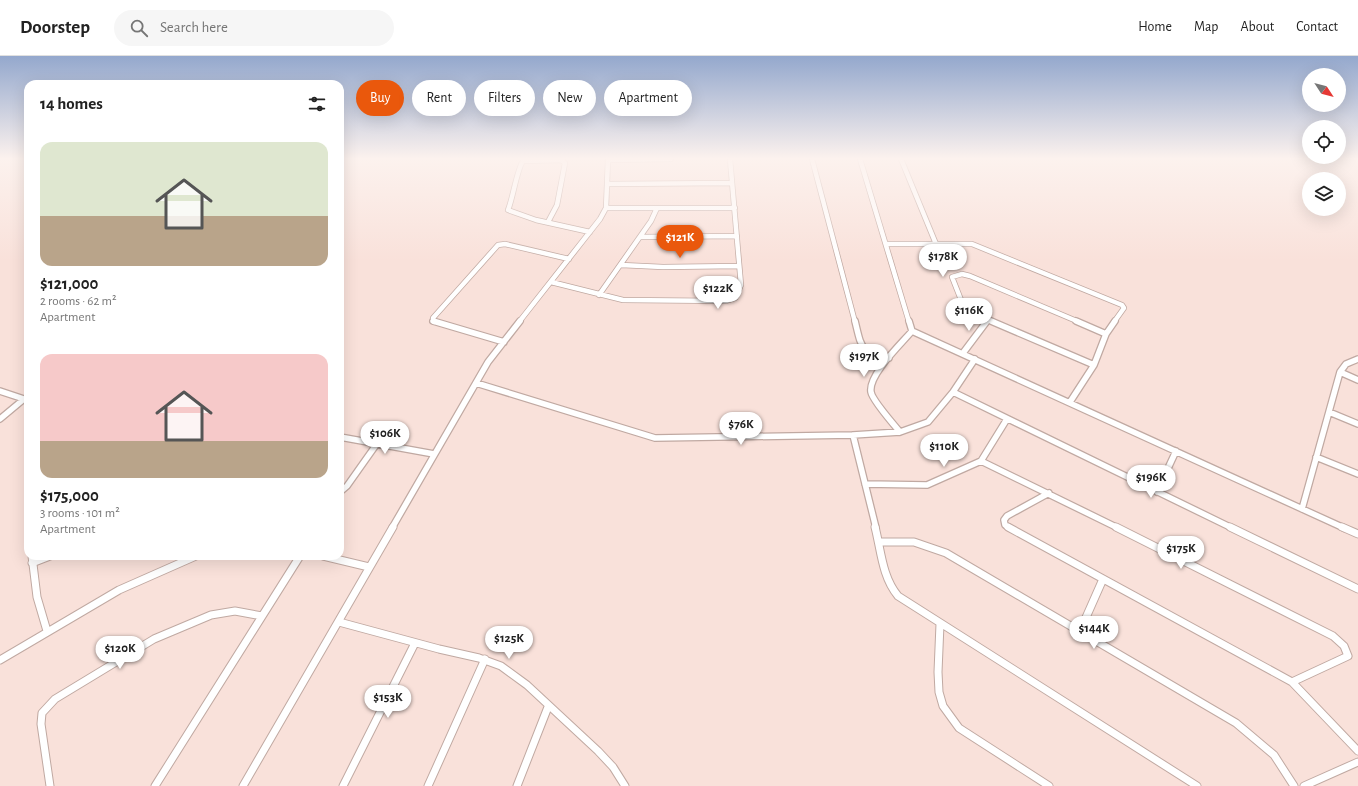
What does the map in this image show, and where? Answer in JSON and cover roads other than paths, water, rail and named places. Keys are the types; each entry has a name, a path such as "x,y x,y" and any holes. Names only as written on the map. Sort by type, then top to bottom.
{"street":[{"path":"514,193 508,208 510,211 590,232"},
{"path":"548,222 557,205 559,193"},
{"path":"243,786 488,362 590,232 606,208 607,193"},
{"path":"551,282 623,300 726,301 735,298 741,285 733,193"},
{"path":"821,193 860,346 868,352 889,358"},
{"path":"870,193 912,331"},
{"path":"915,193 936,244"},
{"path":"606,208 735,208"},
{"path":"599,295 651,221 657,208"},
{"path":"640,237 737,236"},
{"path":"504,342 434,323 432,320 436,313 498,245 505,244 569,259"},
{"path":"886,244 972,244 1117,302 1124,308 1106,334 1094,365 1070,402"},
{"path":"621,265 663,267 739,266"},
{"path":"1094,365 965,310 952,277 962,274 970,276 1106,334"},
{"path":"963,353 988,320"},
{"path":"900,432 871,393 871,384 875,375 912,331"},
{"path":"912,331 1358,534"},
{"path":"476,383 655,438 853,435 900,432 928,422 953,392 975,359"},
{"path":"1302,509 1340,372 1346,364 1358,359"},
{"path":"1340,372 1358,380"},
{"path":"0,391 24,399 0,419"},
{"path":"953,392 1358,590"},
{"path":"1329,412 1358,424"},
{"path":"865,484 927,485 980,461 1007,419"},
{"path":"853,435 886,577 891,588 898,596 1197,786"},
{"path":"344,438 376,445 434,454"},
{"path":"344,489 376,445"},
{"path":"1157,492 1176,451"},
{"path":"1316,457 1358,474"},
{"path":"980,461 1049,493 1333,636 1344,646 1348,656 1292,682"},
{"path":"1049,493 1007,516 1004,520 1005,524 1102,579 1292,682 1358,751"},
{"path":"879,542 914,542 929,546 946,554 1080,631 1236,723 1274,755 1294,786"},
{"path":"32,560 37,597 47,631"},
{"path":"0,660 118,590 187,560"},
{"path":"155,786 297,560"},
{"path":"340,560 369,567"},
{"path":"1080,631 1102,579"},
{"path":"50,786 41,724 42,713 55,699 154,639 210,614 235,611 262,616"},
{"path":"339,622 415,643 485,659 516,676 548,707 602,753 612,764 625,786"},
{"path":"940,624 938,679 939,692 943,706 959,728 1049,786"},
{"path":"343,786 415,643"},
{"path":"428,786 485,659"},
{"path":"517,786 548,707"},
{"path":"1304,786 1358,762"}]}
